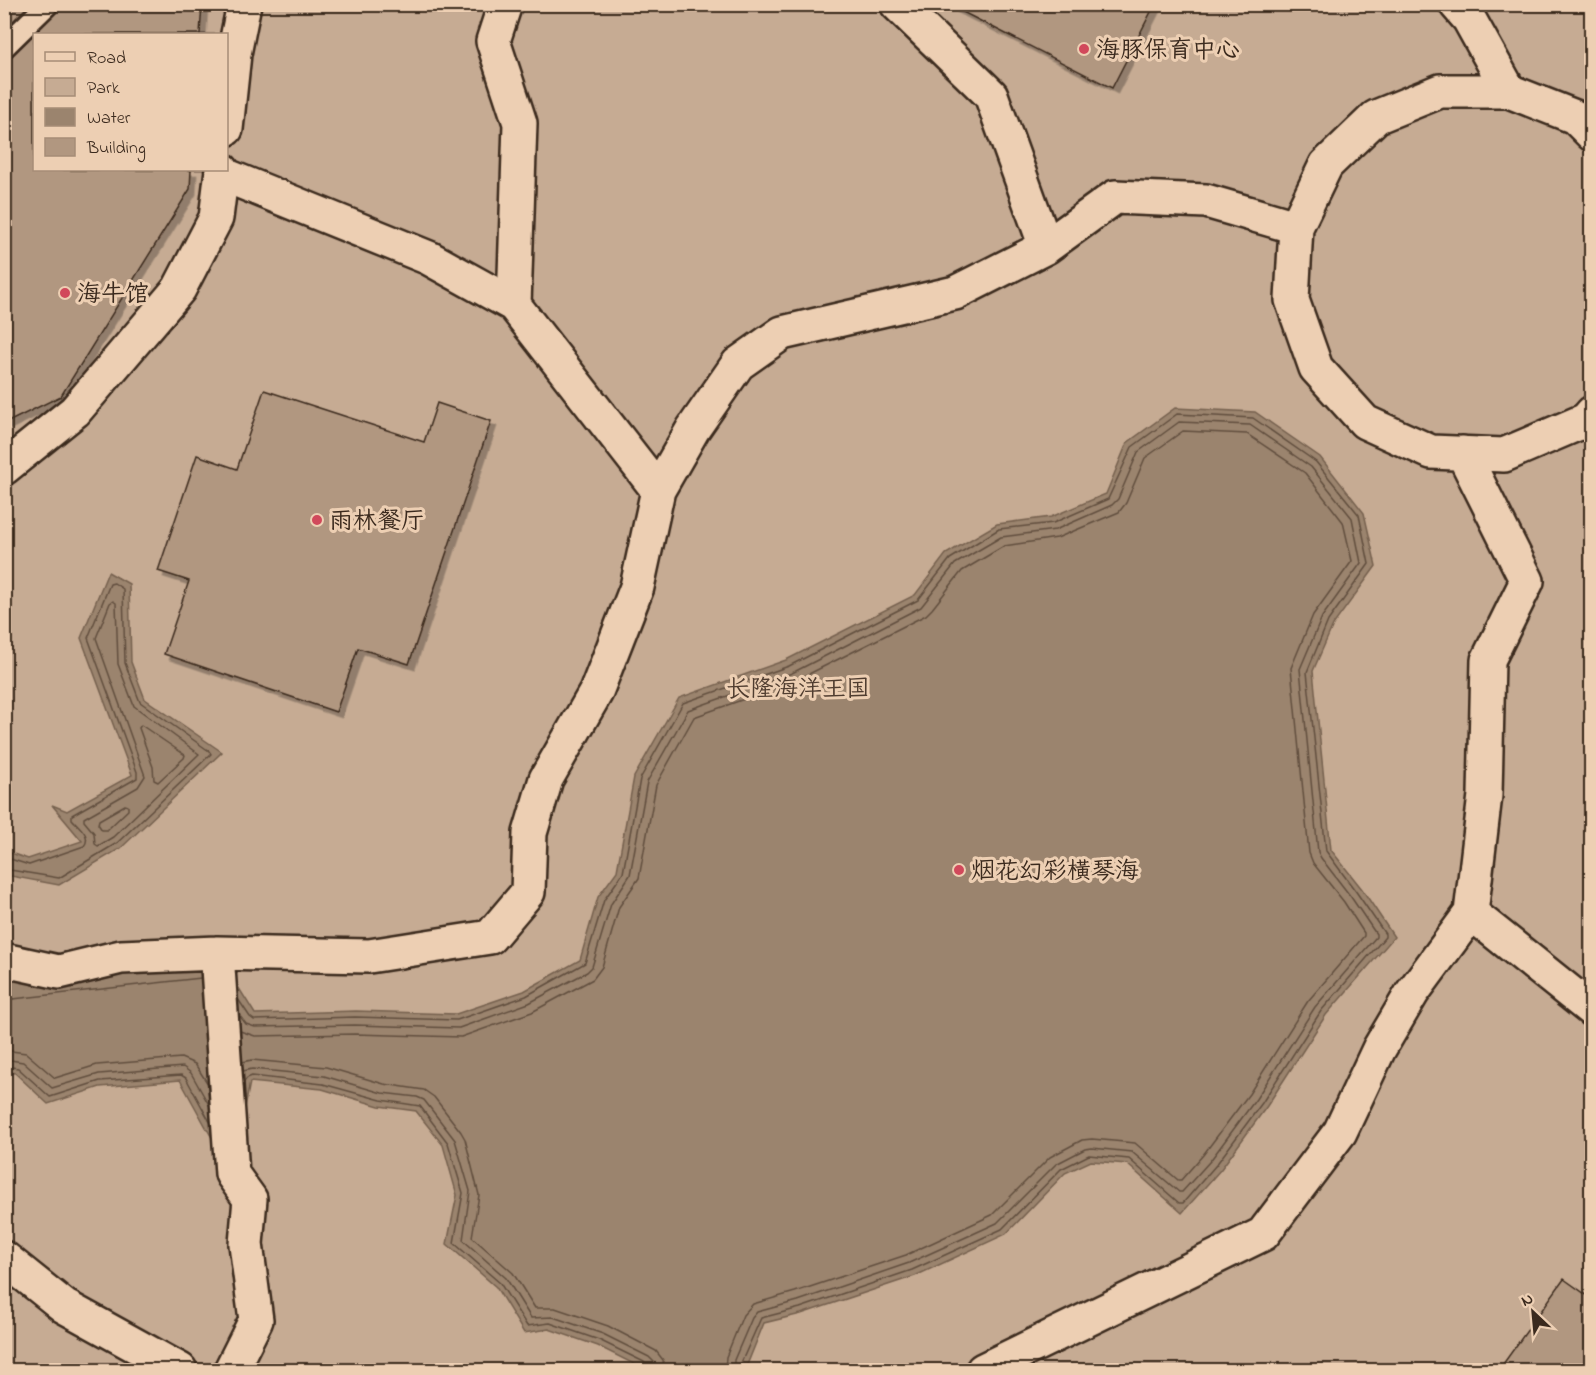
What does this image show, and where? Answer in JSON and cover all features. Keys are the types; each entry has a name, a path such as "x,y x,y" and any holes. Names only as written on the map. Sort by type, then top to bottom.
{"street":[{"path":"228,110 234,54 244,4"},
{"path":"505,4 493,41 520,123 514,305"},
{"path":"897,4 990,95 1046,247"},
{"path":"1456,4 1469,19 1509,91"},
{"path":"1586,119 1509,91 1440,92 1376,117 1326,165 1296,227 1292,300 1316,368 1365,422 1431,452 1504,455 1586,420 1592,413"},
{"path":"4,468 75,411 179,289 216,218 222,172 429,258 514,305 658,490"},
{"path":"4,960 59,972 121,957 217,953 369,956 490,937 528,892 530,833 546,779 596,692 621,629 637,587 658,490 693,429 738,364 782,333 955,293 1046,247 1115,197 1206,201 1296,227"},
{"path":"983,1371 1037,1359 1263,1234 1340,1132 1379,1049 1407,1002 1471,913 1485,795 1488,660 1527,581 1463,453"},
{"path":"1471,913 1592,1010"},
{"path":"217,953 232,1174 250,1200 246,1244 256,1320 231,1371"},
{"path":"4,1258 64,1306 180,1371"}],"lane":[{"path":"4,47 48,4"}],"green space":[{"name":"长隆海洋王国","path":"5,5 1591,5 1591,1370 5,1370"}],"water":[{"path":"1175,408 1255,412 1320,457 1364,513 1376,566 1333,625 1313,671 1331,850 1362,889 1394,937 1326,1015 1267,1106 1221,1169 1182,1213 1127,1164 1091,1161 1065,1173 1006,1234 915,1276 801,1314 764,1323 747,1365 749,1370 643,1370 598,1346 549,1329 524,1333 496,1287 447,1244 457,1195 443,1145 416,1111 379,1106 322,1089 250,1082 232,1174 180,1080 100,1087 48,1104 15,1073 5,1072 4,978 217,953 255,1014 356,1011 456,1014 524,991 580,960 598,897 617,871 634,777 679,698 786,660 915,595 946,554 997,524 1051,517 1106,494 1127,443"},
{"path":"108,572 129,584 131,662 145,699 222,752 121,848 59,885 5,875 5,851 28,859 82,841 52,805 67,811 132,775 81,638"}],"building":[{"path":"4,4 30,4 4,30"},
{"path":"60,4 202,4 200,33 36,33 56,13"},
{"name":"海豚保育中心","path":"947,4 1155,4 1112,88"},
{"name":"海牛馆","path":"33,35 33,171 191,171 190,189 61,396 4,424 4,59 12,56"},
{"name":"雨林餐厅","path":"264,390 424,442 437,403 491,421 409,664 358,648 336,712 164,654 189,581 158,571 197,455 237,469"},
{"path":"1564,1279 1592,1299 1592,1371 1498,1371"}],"place":[{"name":"海豚保育中心","path":"1084,49"},
{"name":"海牛馆","path":"65,293"},
{"name":"雨林餐厅","path":"317,520"},
{"name":"烟花幻彩横琴海","path":"959,870"}]}
